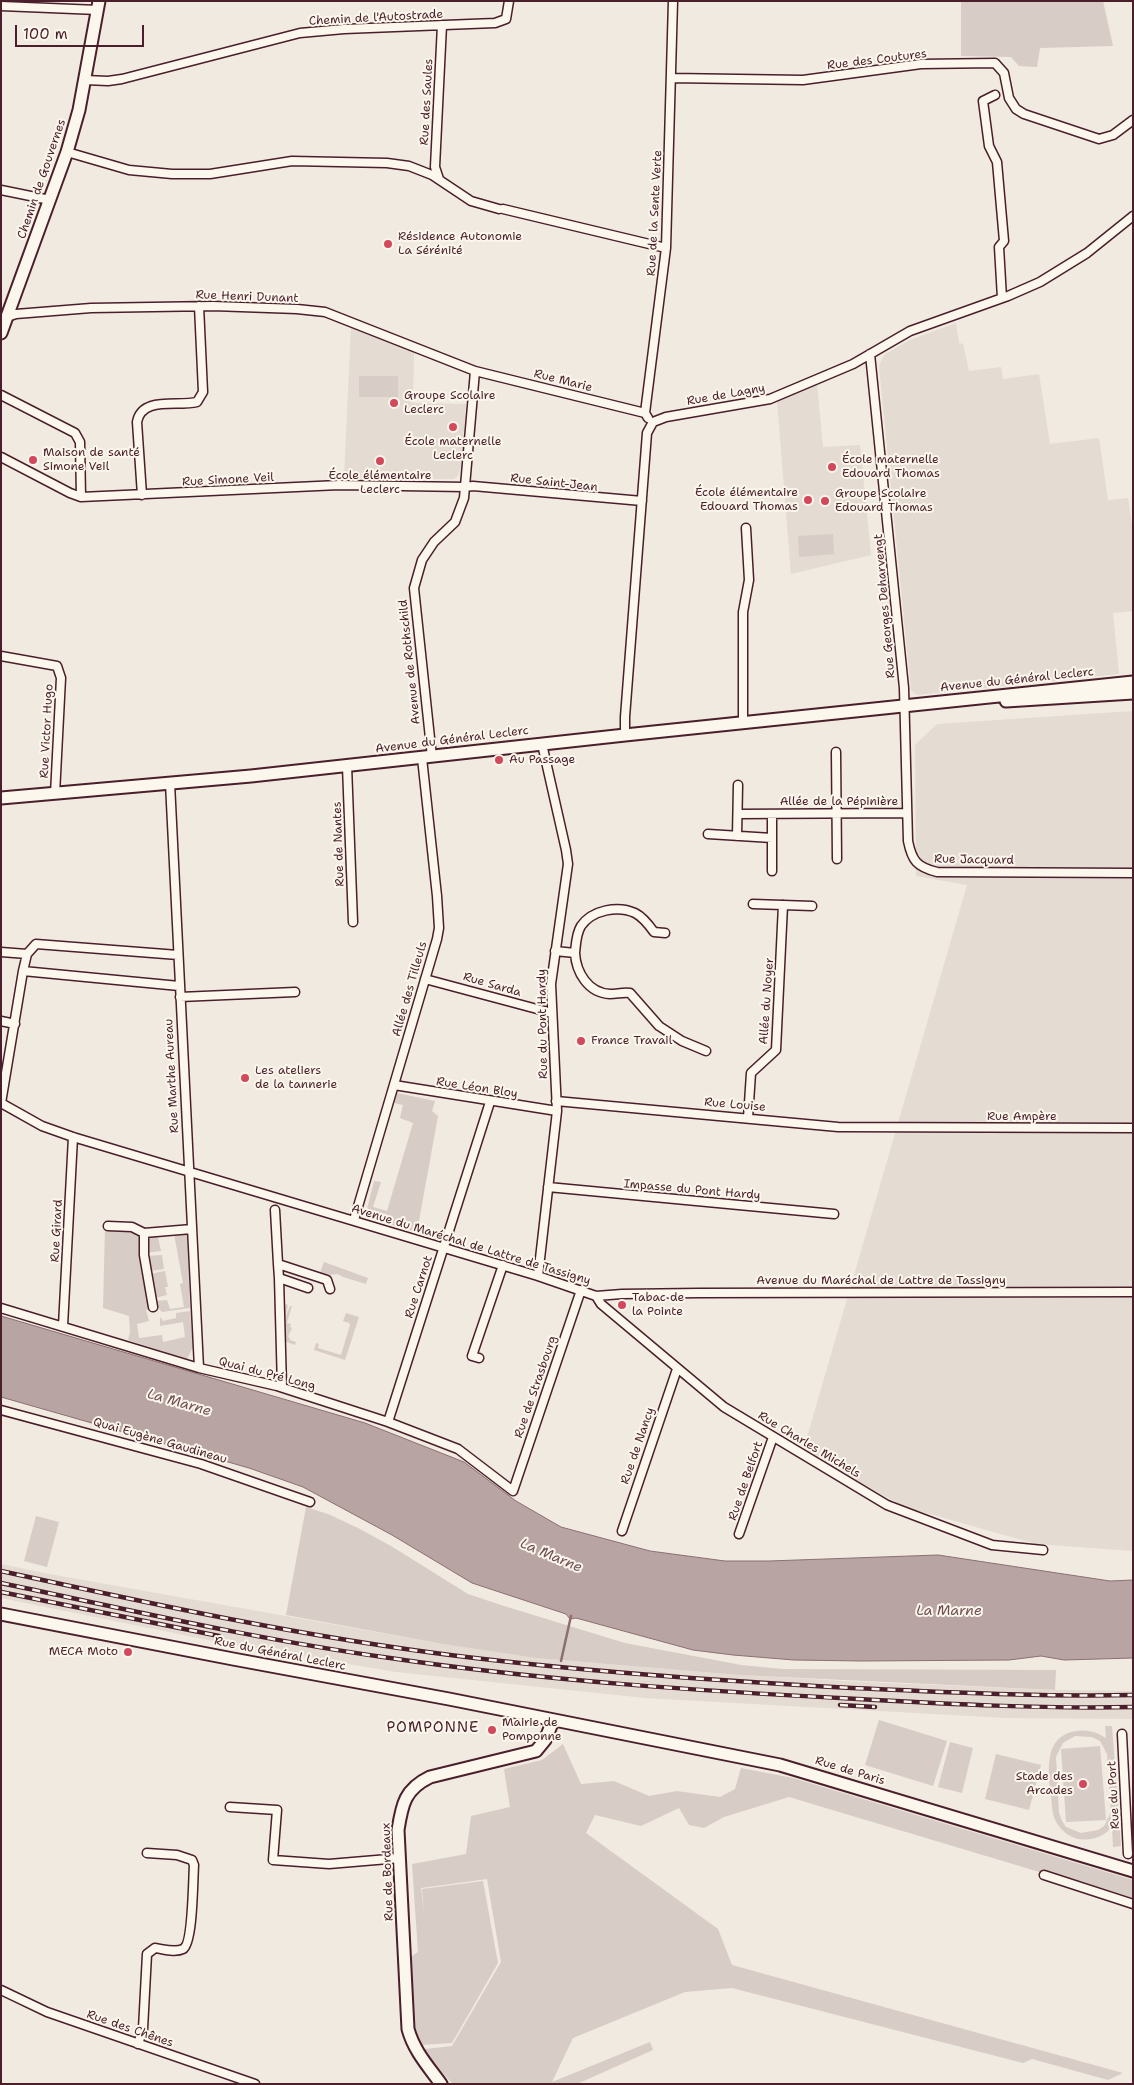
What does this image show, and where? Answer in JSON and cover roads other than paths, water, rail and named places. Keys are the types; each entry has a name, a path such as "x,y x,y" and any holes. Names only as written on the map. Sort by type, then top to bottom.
{"main road":[{"name":"Chemin de Gouvernes","path":"1,333 4,318 68,152 85,80 98,6"},
{"name":"Avenue du Général Leclerc","path":"1,798 427,758 940,701 1133,682"},
{"name":"Avenue du Général Leclerc","path":"905,706 1133,693"},
{"name":"Rue du Général Leclerc","path":"1,1614 449,1699 553,1721"},
{"name":"Rue de Bordeaux","path":"441,2084 419,2055 408,2029 398,1830 401,1810 405,1798 419,1782 536,1751 545,1740 553,1721"},
{"name":"Rue de Paris","path":"553,1721 780,1765 1128,1870"}],"street":[{"name":"Chemin de l'Autostrade","path":"85,80 108,81 122,79 300,33 344,29 495,23 506,19 509,1"},
{"name":"Rue de la Sente Verte","path":"645,413 666,248 673,1"},
{"path":"1,6 98,6"},
{"name":"Rue des Saules","path":"439,179 435,167 442,25"},
{"name":"Rue des Coutures","path":"672,78 803,80 920,64 995,63 1004,73 1010,98 1016,109 1024,114 1099,139 1113,135 1133,120"},
{"path":"995,95 983,100 989,146 997,162 1004,241 999,247 1002,298"},
{"path":"68,152 129,170 172,174 210,174 264,164 302,161 387,163 409,166 439,179 472,201 666,248"},
{"path":"1,190 50,200"},
{"name":"Rue de Lagny","path":"653,422 666,417 770,399 853,364 910,332 1040,282 1065,267 1133,216"},
{"path":"142,496 138,414 144,408 152,405 197,402 204,392 199,306"},
{"name":"Rue Henri Dunant","path":"4,318 16,314 91,308 222,306 325,312 475,371"},
{"name":"Rue Georges Deharvengt","path":"870,354 905,706"},
{"name":"Rue Marie","path":"475,371 645,413"},
{"name":"Avenue de Rothschild","path":"427,758 414,588 422,560 434,542 454,522 464,498 475,371"},
{"path":"1,395 75,433 80,442 81,497"},
{"path":"626,735 625,717 647,433 653,422 645,413"},
{"name":"Rue Simone Veil","path":"1,457 65,491 81,497 142,496 339,485 465,487"},
{"name":"Rue Saint-Jean","path":"465,487 473,486 642,501"},
{"path":"743,723 743,612 749,580 746,528"},
{"name":"Rue Victor Hugo","path":"1,656 57,666 59,670 61,678 55,794"},
{"name":"Rue Jacquard","path":"905,706 910,854 916,863 926,869 937,872 1133,872"},
{"name":"Rue du Pont Hardy","path":"538,1276 557,1111 551,984 568,864 542,744"},
{"path":"836,752 837,859"},
{"name":"Allée des Tilleuls","path":"354,1220 437,939 438,915 427,758"},
{"name":"Rue de Nantes","path":"347,766 353,922"},
{"name":"Rue Marthe Aureau","path":"170,783 199,1368"},
{"path":"737,836 738,786"},
{"name":"Allée de la Pépinière","path":"738,814 908,813"},
{"name":"Allée de la Pépinière","path":"772,814 772,871"},
{"path":"708,834 772,838"},
{"path":"753,904 812,906"},
{"name":"Allée du Noyer","path":"748,1118 751,1073 776,1050 783,905"},
{"path":"665,933 654,932 646,921 636,913 625,910 605,910 596,913 581,925 577,934 574,953 576,964 580,974 589,985 607,994 630,993 659,1026 682,1040 706,1051"},
{"path":"1,1103 23,971 27,954 36,944 178,955"},
{"path":"555,951 574,953"},
{"path":"1,952 27,954"},
{"path":"23,971 180,986"},
{"name":"Rue Sarda","path":"425,978 552,1013"},
{"path":"180,997 295,992"},
{"path":"1,1021 15,1024"},
{"name":"Rue Léon Bloy","path":"394,1085 490,1102 557,1111"},
{"name":"Rue Louise","path":"556,1101 838,1127 912,1128"},
{"name":"Rue Carnot","path":"388,1422 490,1102"},
{"name":"Avenue du Maréchal de Lattre de Tassigny","path":"1,1103 42,1126 73,1137 503,1265 596,1296 709,1292 1133,1292"},
{"name":"Rue Ampère","path":"912,1128 1133,1128"},
{"name":"Rue Girard","path":"63,1326 73,1137"},
{"name":"Impasse du Pont Hardy","path":"548,1187 579,1192 834,1214"},
{"path":"275,1210 282,1387"},
{"path":"108,1226 132,1227 144,1233 192,1229"},
{"path":"144,1233 144,1255 153,1307"},
{"path":"278,1264 327,1280 330,1289"},
{"path":"479,1358 472,1356 503,1265"},
{"path":"279,1278 308,1288"},
{"name":"Rue de Strasbourg","path":"513,1491 580,1290"},
{"name":"Rue Charles Michels","path":"596,1296 601,1304 724,1407 887,1505 992,1545 1043,1550"},
{"name":"Quai du Pré Long","path":"1,1308 199,1368 282,1387 388,1422 458,1449 513,1491"},
{"name":"Rue de Nancy","path":"622,1531 677,1369"},
{"name":"Quai Eugène Gaudineau","path":"1,1410 201,1464 310,1502"},
{"name":"Rue de Belfort","path":"740,1534 773,1437"},
{"name":"Rue du Port","path":"1122,1734 1130,1854 1128,1870"},
{"path":"230,1807 277,1810 273,1860 329,1864 400,1858"},
{"path":"138,2044 143,2029 147,1954 155,1948 178,1950 184,1949 187,1945 190,1934 194,1865 192,1860 177,1854 147,1853"},
{"path":"1044,1876 1133,1904"},
{"name":"Rue des Chênes","path":"1,1990 47,2012 255,2084"}],"water":[{"name":"La Marne","path":"1,1316 365,1423 464,1462 516,1501 561,1527 650,1551 725,1561 938,1555 1110,1581 1133,1580 1133,1658 1064,1660 1041,1656 1009,1660 794,1660 693,1650 576,1618 570,1619 566,1614 472,1583 392,1535 303,1487 249,1468 1,1397"}],"waterway":[{"path":"561,1661 571,1616"}],"railway":[{"path":"1,1571 286,1629 400,1648 507,1662 655,1675 852,1688 1027,1695 1133,1695"},
{"path":"1,1583 195,1624 341,1651 506,1673 682,1689 926,1703 995,1706 1133,1707"},
{"path":"1,1592 219,1636"},
{"path":"840,1705 875,1707"}],"place":[{"name":"Résidence Autonomie La Sérénité","path":"388,244"},
{"name":"Groupe Scolaire Leclerc","path":"394,403"},
{"name":"École maternelle Leclerc","path":"453,427"},
{"name":"Maison de santé Simone Veil","path":"33,460"},
{"name":"École élémentaire Leclerc","path":"380,461"},
{"name":"École maternelle Edouard Thomas","path":"832,467"},
{"name":"École élémentaire Edouard Thomas","path":"808,500"},
{"name":"Groupe Scolaire Edouard Thomas","path":"825,501"},
{"name":"Au Passage","path":"499,760"},
{"name":"France Travail","path":"581,1041"},
{"name":"Les ateliers de la tannerie","path":"245,1078"},
{"name":"Tabac de la Pointe","path":"622,1305"},
{"name":"MECA Moto","path":"128,1652"},
{"name":"Mairie de Pomponne","path":"492,1730"},
{"name":"Stade des Arcades","path":"1083,1784"}],"district":[{"name":"POMPONNE","path":"433,1728"}]}
